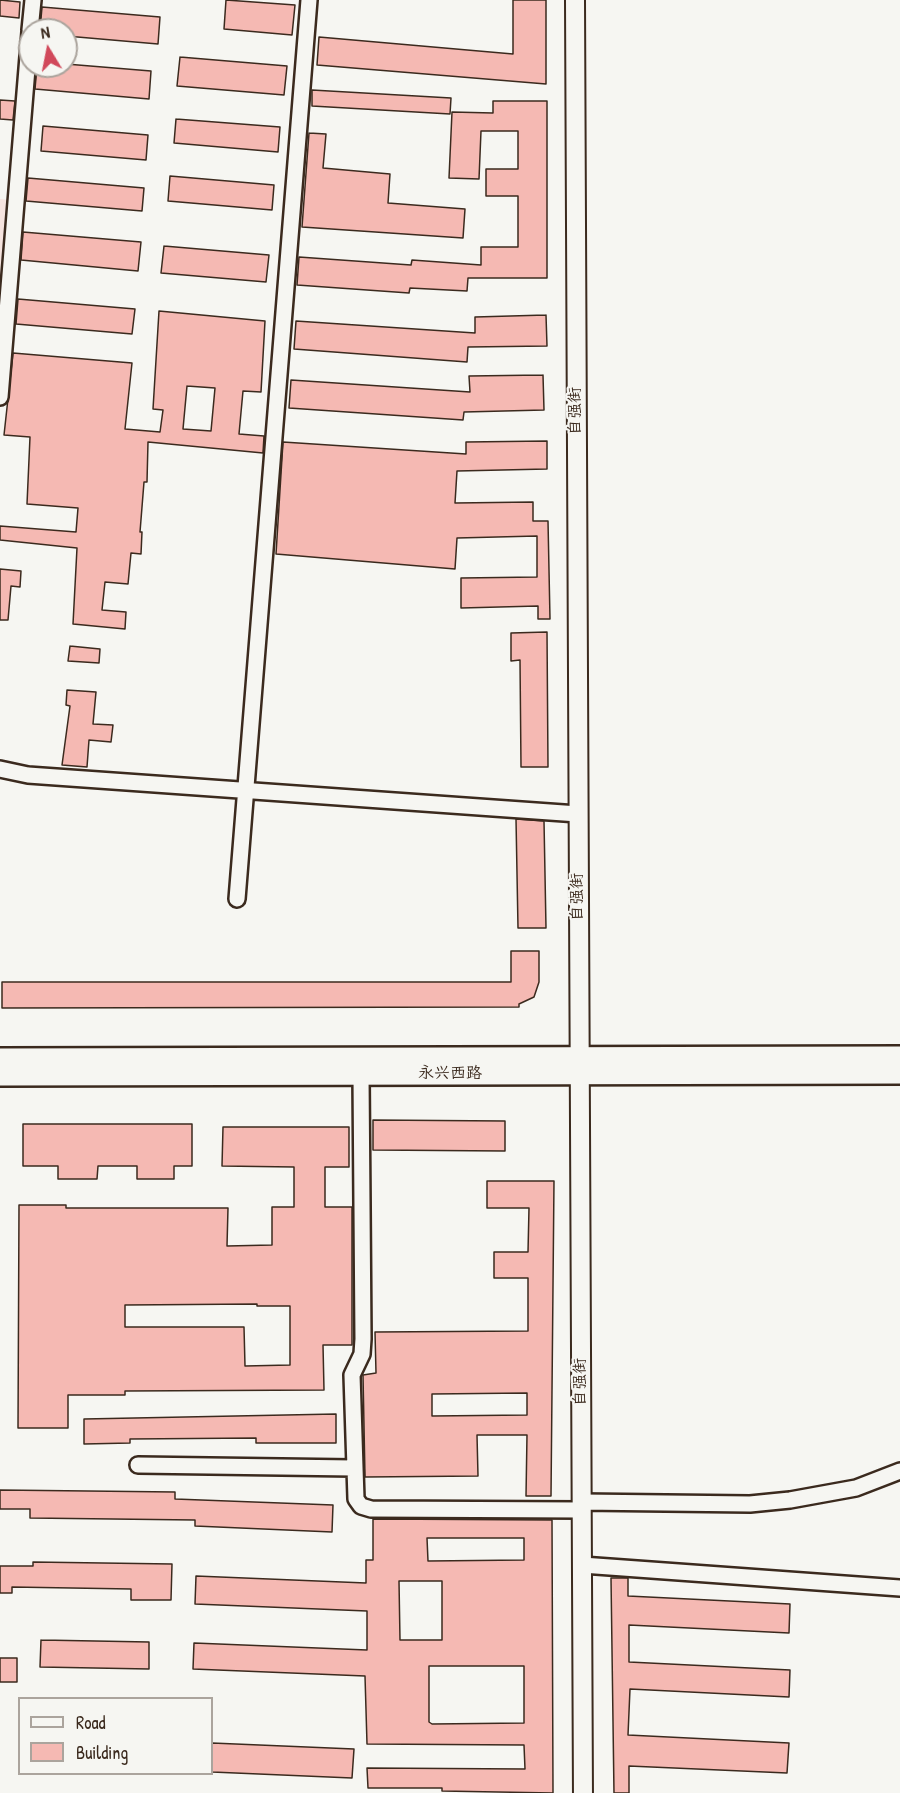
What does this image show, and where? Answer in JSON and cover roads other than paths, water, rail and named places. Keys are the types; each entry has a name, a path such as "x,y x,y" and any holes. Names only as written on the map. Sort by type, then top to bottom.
{"main road":[{"name":"永兴西路","path":"0,1075 361,1075 900,1057"},
{"name":"永兴西路","path":"0,1059 579,1066 900,1073"}],"street":[{"path":"31,18 33,0"},
{"path":"237,899 309,0"},
{"name":"自强街","path":"575,0 583,1793"},
{"path":"0,397 26,78"},
{"path":"0,770 28,775 578,814"},
{"path":"361,1075 363,1339 362,1354 352,1375 353,1468 356,1499 361,1506 371,1509 750,1504 790,1500 856,1488 900,1472"},
{"path":"138,1465 353,1468"},
{"path":"582,1565 900,1588"}]}
